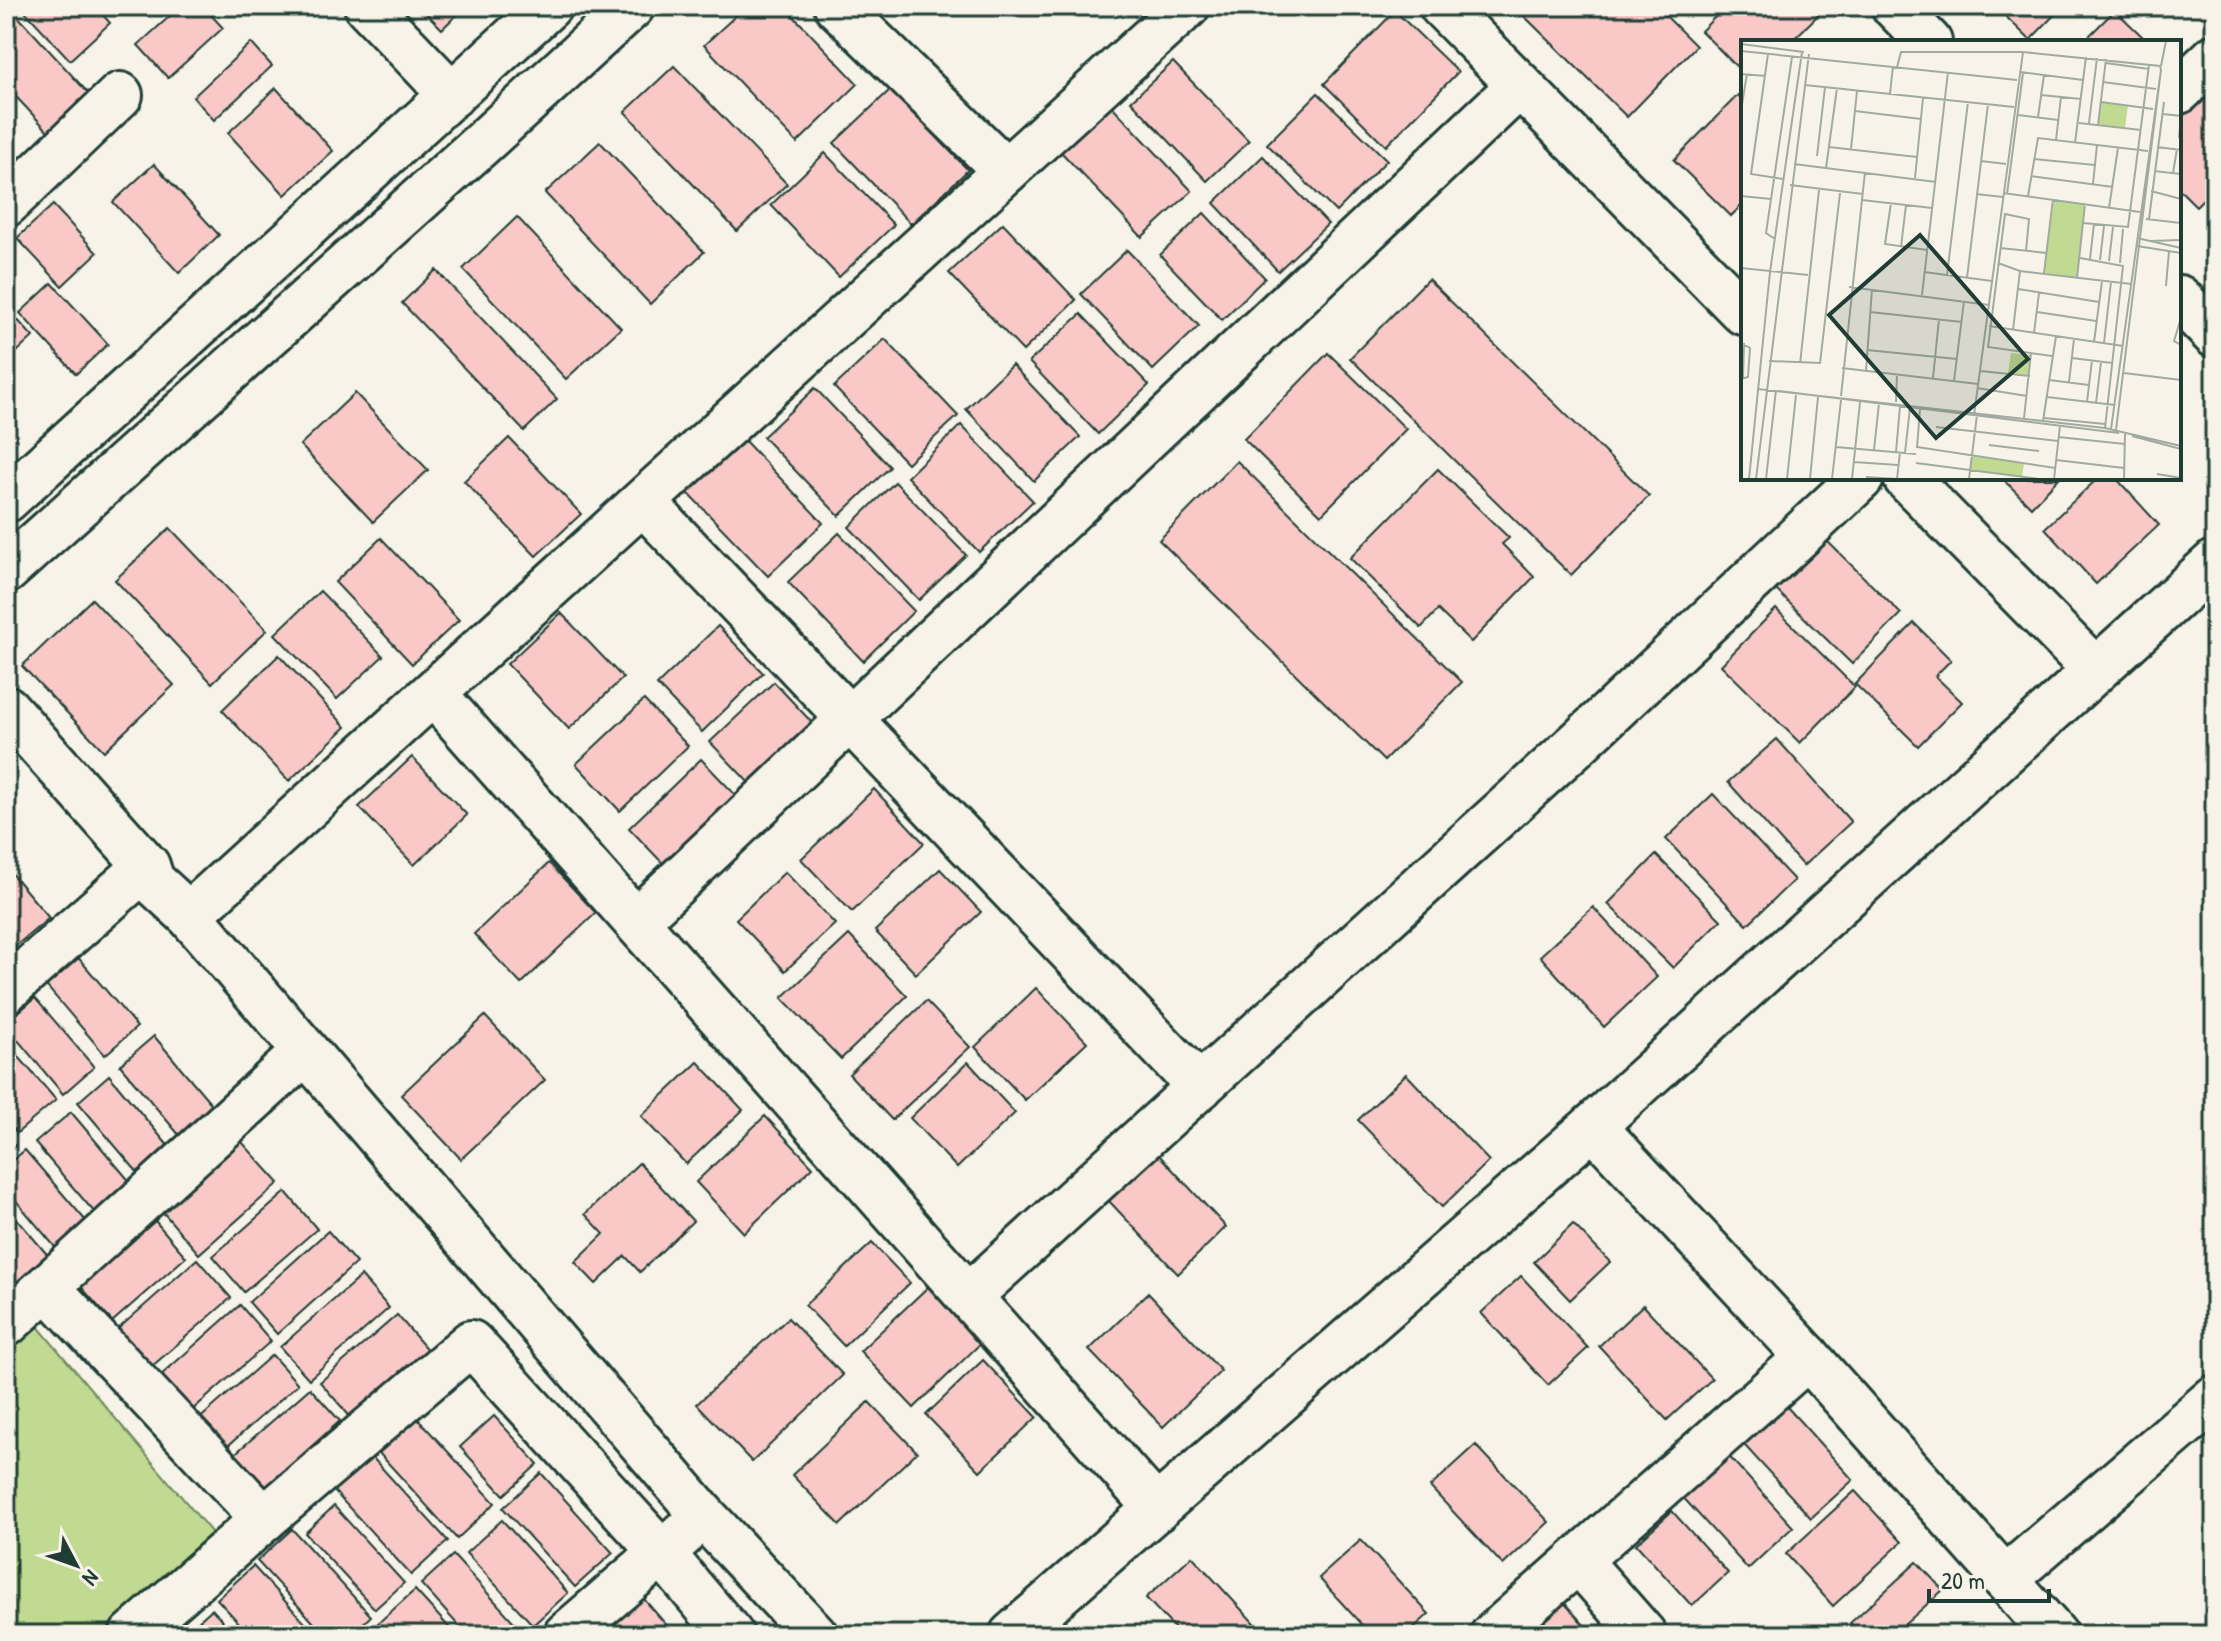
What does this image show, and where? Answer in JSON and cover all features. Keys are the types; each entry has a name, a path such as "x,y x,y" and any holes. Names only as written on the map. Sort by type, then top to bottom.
{"street":[{"path":"367,6 452,95"},
{"path":"6,571 632,6"},
{"path":"837,6 1006,171"},
{"path":"189,915 1187,6"},
{"path":"1442,6 1741,310"},
{"path":"1894,6 1927,40"},
{"path":"6,500 544,10 579,55"},
{"path":"2181,89 2215,57"},
{"path":"636,921 1520,85"},
{"path":"6,204 120,95"},
{"path":"2181,300 2215,335"},
{"path":"969,1296 1577,744 1859,480"},
{"path":"1908,480 2095,670"},
{"path":"643,502 1200,1087"},
{"path":"1012,1635 1593,1126 2215,562"},
{"path":"434,694 1157,1509"},
{"path":"6,708 147,866 152,881 189,915 703,1515 815,1635"},
{"path":"6,990 147,866"},
{"path":"6,1324 305,1052"},
{"path":"1593,1126 1808,1357 2055,1635"},
{"path":"48,1288 264,1519"},
{"path":"132,1635 471,1343 662,1553 731,1635"},
{"path":"1493,1635 1808,1357"},
{"path":"2005,1579 2215,1398"},
{"path":"566,1635 703,1515"},
{"path":"1579,1561 1644,1635"}],"green space":[{"path":"35,1323 212,1533 100,1635 6,1635 6,1350"}],"building":[{"path":"95,6 110,23 70,60 22,8"},
{"path":"181,6 203,6 223,28 168,78 138,45"},
{"path":"419,6 466,6 442,29"},
{"path":"746,6 784,6 858,84 797,143 704,45"},
{"path":"1514,6 1656,6 1696,46 1627,117"},
{"path":"1726,6 1809,6 1818,15 1793,40 1741,40 1741,71 1701,31"},
{"path":"1995,6 2063,6 2030,40"},
{"path":"2115,10 2146,40 2085,40"},
{"path":"1395,11 1458,72 1386,146 1324,84"},
{"path":"14,12 89,94 48,131 6,86 6,19"},
{"path":"251,43 272,66 214,120 193,97"},
{"path":"1173,62 1249,141 1207,181 1131,101"},
{"path":"674,66 787,184 737,231 625,112"},
{"path":"276,88 333,151 285,195 228,133"},
{"path":"891,89 968,170 911,224 834,143"},
{"path":"1318,93 1387,160 1336,212 1267,144"},
{"path":"1738,95 1741,98 1741,206 1731,216 1674,160"},
{"path":"2203,96 2215,109 2215,187 2196,206 2181,191 2181,118"},
{"path":"1111,105 1192,191 1142,237 1061,152"},
{"path":"600,142 704,252 650,304 545,193"},
{"path":"825,153 894,225 839,277 771,205"},
{"path":"1263,156 1328,224 1278,271 1214,203"},
{"path":"154,164 219,235 179,273 113,202"},
{"path":"53,205 97,253 62,286 17,238"},
{"path":"1204,213 1265,278 1222,320 1160,255"},
{"path":"517,217 621,328 566,379 463,269"},
{"path":"1003,223 1076,300 1023,351 949,273"},
{"path":"1127,250 1199,326 1153,370 1081,294"},
{"path":"436,270 557,399 524,431 402,303"},
{"path":"1428,279 1649,496 1571,575 1350,358"},
{"path":"52,283 108,344 76,374 20,313"},
{"path":"6,307 33,337 6,362"},
{"path":"1081,314 1149,385 1098,434 1029,362"},
{"path":"885,339 958,416 907,463 834,387"},
{"path":"1328,353 1406,429 1321,515 1244,439"},
{"path":"1012,365 1080,437 1034,481 966,409"},
{"path":"815,388 890,467 839,516 763,437"},
{"path":"355,393 428,470 373,522 300,445"},
{"path":"961,425 1033,501 979,552 907,477"},
{"path":"509,438 581,514 536,556 464,481"},
{"path":"744,440 823,523 768,576 688,493"},
{"path":"1237,461 1462,682 1384,761 1159,540"},
{"path":"1438,469 1509,538 1502,544 1534,577 1471,642 1438,610 1421,628 1350,558"},
{"path":"2004,480 2057,480 2031,507"},
{"path":"2096,480 2118,480 2159,525 2096,584 2045,528"},
{"path":"895,482 966,555 919,600 849,527"},
{"path":"170,528 267,630 212,683 115,580"},
{"path":"839,533 914,611 863,661 788,582"},
{"path":"381,538 459,620 412,664 335,582"},
{"path":"1825,539 1901,614 1852,664 1775,589"},
{"path":"320,591 383,656 337,699 275,634"},
{"path":"92,599 174,685 104,751 22,666"},
{"path":"1776,609 1855,687 1800,743 1721,665"},
{"path":"561,613 623,678 569,729 507,664"},
{"path":"1914,623 1951,660 1935,676 1962,702 1918,746 1855,684"},
{"path":"718,626 763,673 702,732 657,685"},
{"path":"279,655 346,727 289,781 222,710"},
{"path":"774,682 817,728 754,788 710,742"},
{"path":"644,700 688,746 620,811 576,764"},
{"path":"1777,739 1851,822 1803,866 1728,782"},
{"path":"412,757 467,815 414,865 359,807"},
{"path":"701,759 746,806 674,875 629,828"},
{"path":"874,789 924,843 852,912 801,859"},
{"path":"1713,794 1794,880 1747,925 1666,839"},
{"path":"1656,855 1721,920 1673,968 1608,904"},
{"path":"549,863 596,913 521,984 474,934"},
{"path":"6,867 49,918 6,954"},
{"path":"940,869 981,912 916,974 875,931"},
{"path":"785,872 835,924 785,971 736,919"},
{"path":"1593,907 1657,977 1604,1027 1540,956"},
{"path":"849,935 907,996 841,1059 782,998"},
{"path":"76,955 137,1027 105,1055 43,982"},
{"path":"1036,988 1087,1042 1025,1100 975,1047"},
{"path":"35,998 94,1067 63,1094 6,1026"},
{"path":"926,1001 970,1047 892,1120 849,1074"},
{"path":"485,1016 545,1080 461,1159 401,1095"},
{"path":"154,1036 220,1114 186,1143 120,1065"},
{"path":"6,1042 56,1100 17,1133 6,1120"},
{"path":"698,1062 743,1110 686,1164 641,1116"},
{"path":"968,1062 1015,1113 957,1168 910,1118"},
{"path":"1406,1074 1489,1161 1442,1207 1358,1120"},
{"path":"109,1075 175,1154 144,1180 78,1102"},
{"path":"71,1112 137,1190 101,1220 35,1143"},
{"path":"765,1116 813,1167 744,1233 696,1182"},
{"path":"6,1136 15,1146 6,1154"},
{"path":"241,1141 279,1183 199,1254 162,1211"},
{"path":"25,1150 92,1228 61,1254 6,1189 6,1166"},
{"path":"1158,1154 1226,1227 1178,1274 1108,1200"},
{"path":"639,1163 693,1221 640,1272 625,1256 596,1284 575,1262 604,1234 585,1214"},
{"path":"286,1192 317,1229 244,1292 213,1256"},
{"path":"6,1206 56,1265 22,1294 6,1276"},
{"path":"150,1215 186,1257 112,1322 76,1281"},
{"path":"1573,1224 1610,1262 1570,1300 1534,1262"},
{"path":"328,1231 356,1263 277,1334 249,1302"},
{"path":"872,1243 910,1283 844,1346 805,1305"},
{"path":"197,1259 231,1298 151,1367 118,1329"},
{"path":"361,1276 389,1308 309,1379 280,1347"},
{"path":"1521,1276 1588,1348 1548,1385 1481,1313"},
{"path":"928,1287 981,1343 914,1408 860,1351"},
{"path":"1148,1293 1221,1371 1163,1427 1089,1350"},
{"path":"240,1305 271,1341 191,1411 160,1376"},
{"path":"1643,1305 1712,1379 1667,1420 1599,1346"},
{"path":"397,1315 430,1353 353,1420 320,1382"},
{"path":"788,1318 843,1375 752,1462 697,1404"},
{"path":"272,1355 298,1384 222,1451 197,1421"},
{"path":"983,1360 1037,1417 980,1471 926,1415"},
{"path":"310,1388 340,1421 259,1493 230,1458"},
{"path":"1778,1397 1853,1480 1811,1518 1736,1436"},
{"path":"869,1402 917,1452 840,1525 792,1475"},
{"path":"494,1416 538,1464 504,1495 460,1447"},
{"path":"417,1418 495,1503 457,1539 379,1453"},
{"path":"1476,1445 1549,1522 1503,1565 1430,1487"},
{"path":"1725,1452 1793,1527 1748,1569 1680,1494"},
{"path":"371,1456 448,1541 411,1575 333,1490"},
{"path":"541,1473 613,1553 575,1587 503,1508"},
{"path":"1855,1491 1902,1542 1833,1606 1786,1554"},
{"path":"334,1506 404,1583 375,1609 305,1533"},
{"path":"1672,1511 1728,1573 1692,1606 1636,1544"},
{"path":"502,1520 568,1593 533,1625 466,1553"},
{"path":"292,1529 371,1616 351,1635 325,1635 257,1561"},
{"path":"1361,1540 1429,1614 1406,1635 1371,1635 1319,1578"},
{"path":"453,1555 522,1631 518,1635 467,1635 421,1584"},
{"path":"1192,1556 1265,1635 1181,1635 1146,1598"},
{"path":"1917,1562 1943,1590 1893,1635 1860,1635 1850,1623"},
{"path":"253,1566 316,1635 250,1635 217,1599"},
{"path":"415,1590 456,1635 386,1635 377,1624"},
{"path":"643,1598 675,1635 602,1635"},
{"path":"1560,1598 1593,1635 1520,1635"},
{"path":"212,1609 235,1635 183,1635"}]}
